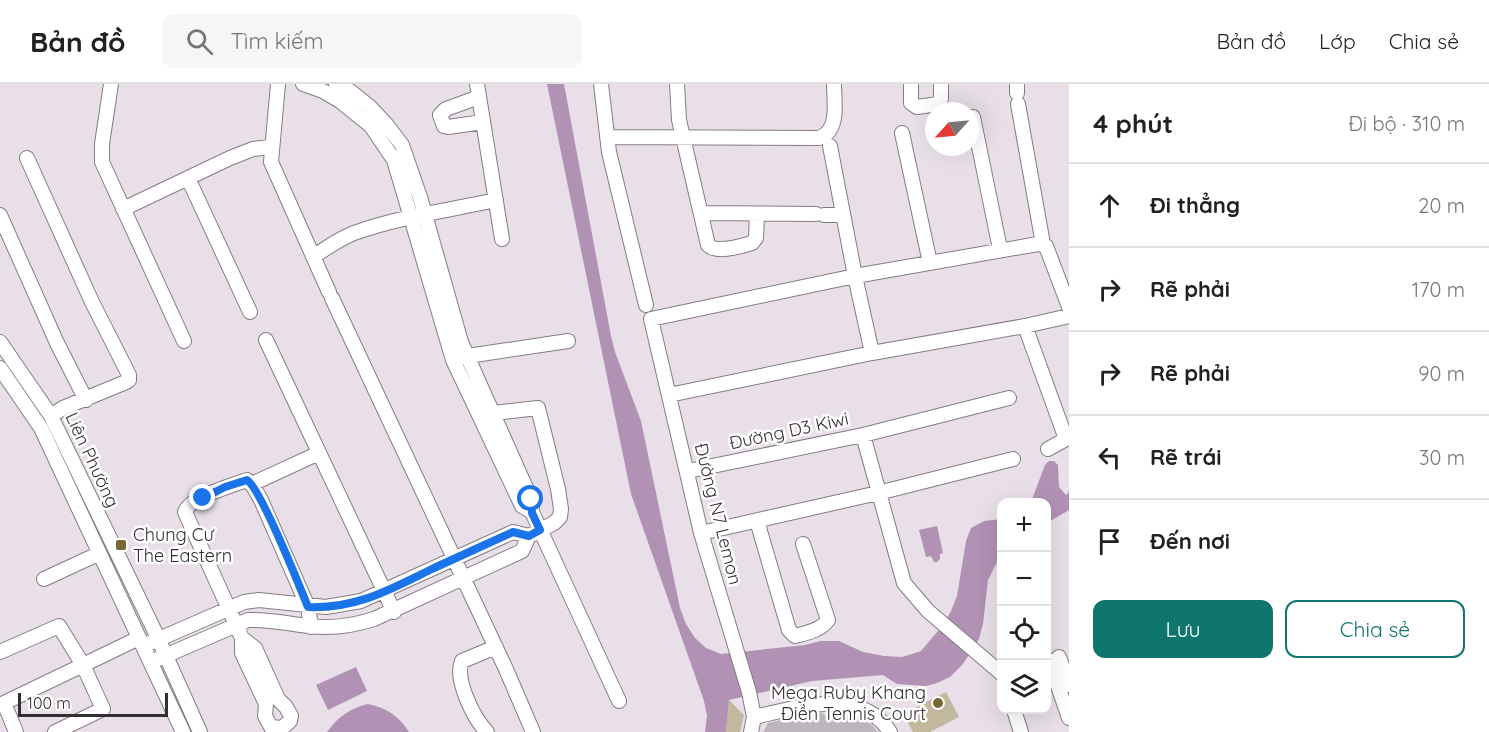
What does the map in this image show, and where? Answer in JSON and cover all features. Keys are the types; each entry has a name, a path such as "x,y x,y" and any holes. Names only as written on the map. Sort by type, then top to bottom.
{"street":[{"path":"114,84 102,144 102,162 184,341"},
{"path":"278,84 271,162 273,170 455,558 533,732"},
{"path":"303,84 323,90 340,100 370,126 394,160 418,216 461,342 460,358 522,506 532,513"},
{"path":"336,84 350,91 370,107 402,146 412,169 418,216"},
{"path":"601,84 607,137 646,305"},
{"path":"677,84 679,120 708,245 714,249 755,241 757,214"},
{"path":"607,137 809,139 825,136 833,124 834,84"},
{"path":"911,84 911,103 917,107 938,104 941,99 941,84"},
{"path":"483,122 448,128 441,122 440,115 446,109 478,91 502,239"},
{"path":"1017,94 1043,244 1046,246 1069,307"},
{"path":"902,133 930,262"},
{"path":"830,146 855,276 873,353"},
{"path":"979,146 1000,249"},
{"path":"123,209 253,149 272,147"},
{"path":"27,158 92,302 129,375 129,380 126,382 63,408 51,416"},
{"path":"188,178 250,312"},
{"path":"313,257 353,234 418,216 496,200"},
{"path":"701,213 843,215"},
{"path":"0,215 57,342 86,400"},
{"path":"855,276 1000,249 1043,244"},
{"name":"Đường N7 Lemon","path":"754,717 701,533 651,319 855,276"},
{"path":"669,395 1069,316"},
{"path":"1025,326 1066,439 1048,449"},
{"path":"266,340 394,612"},
{"path":"460,358 568,341"},
{"name":"Liên Phường","path":"0,342 51,416 158,638 200,732"},
{"path":"460,358 493,413 531,499 535,533 619,701"},
{"name":"Liên Phường","path":"0,368 41,428 183,732"},
{"name":"Đường D3 Kiwi","path":"688,471 863,435 1010,398"},
{"path":"151,662 237,624 262,619 311,627 350,626 394,612 522,551 535,533 554,523 560,517 561,508 538,408 493,413"},
{"path":"863,435 904,584 916,600 997,670"},
{"path":"252,484 319,453"},
{"path":"701,533 878,493 1013,459"},
{"path":"242,638 255,648 278,699 291,716 290,721 282,728 271,727 268,723 265,716 266,705 242,653 242,638 237,624 185,512 188,506 225,487 247,480 252,484 261,500 308,607 311,627"},
{"path":"757,520 789,630 795,636 812,632 826,624 828,620 803,544"},
{"path":"16,732 4,703 83,665 141,642 158,638 228,607 260,600 308,607 345,605 385,592 513,532 535,533"},
{"path":"44,579 99,554"},
{"path":"0,652 59,626 83,665 103,709 60,731"},
{"path":"486,732 480,726 461,684 460,667 462,661 496,647"},
{"path":"1056,658 1069,685"},
{"path":"1056,658 1069,718"},
{"path":"751,732 754,717 817,703 831,703 864,711 879,718 890,732"},
{"path":"1015,714 1021,732"}],"shaded area":[{"path":"547,84 564,84 611,336 641,421 680,608 695,638 706,648 721,654 805,645 821,641 839,641 863,652 884,656 902,657 921,651 943,625 951,611 957,596 966,541 971,528 984,521 997,519 997,562 988,580 979,639 963,664 950,677 937,683 926,686 897,684 883,675 812,681 729,700 726,732 705,732 707,716 704,701 631,494"},
{"path":"1049,461 1054,461 1058,465 1059,487 1066,495 1069,492 1069,510 1051,521 1051,498 1033,498 1045,465"},
{"path":"937,526 943,553 940,554 937,562 934,562 931,556 926,557 919,530"},
{"path":"356,667 367,691 328,710 316,685"},
{"name":"Mega Ruby Khang Điền Tennis Court","path":"946,692 959,717 930,732 913,732 903,714"},
{"path":"729,700 744,715 740,732 726,732"},
{"path":"368,704 392,714 409,732 327,732 345,714"}],"building":[{"path":"821,713 834,720 837,713 858,717 872,725 878,732 763,732 768,723 789,718 793,721 795,717"}],"place":[{"name":"Chung Cư The Eastern","path":"121,545"},
{"name":"Mega Ruby Khang Điền Tennis Court","path":"938,703"}],"route":[{"path":"203,498 225,487 247,480 250,482 261,500 308,607 326,608 362,601 385,592 513,532 529,536 540,530 532,513 531,499"}]}
